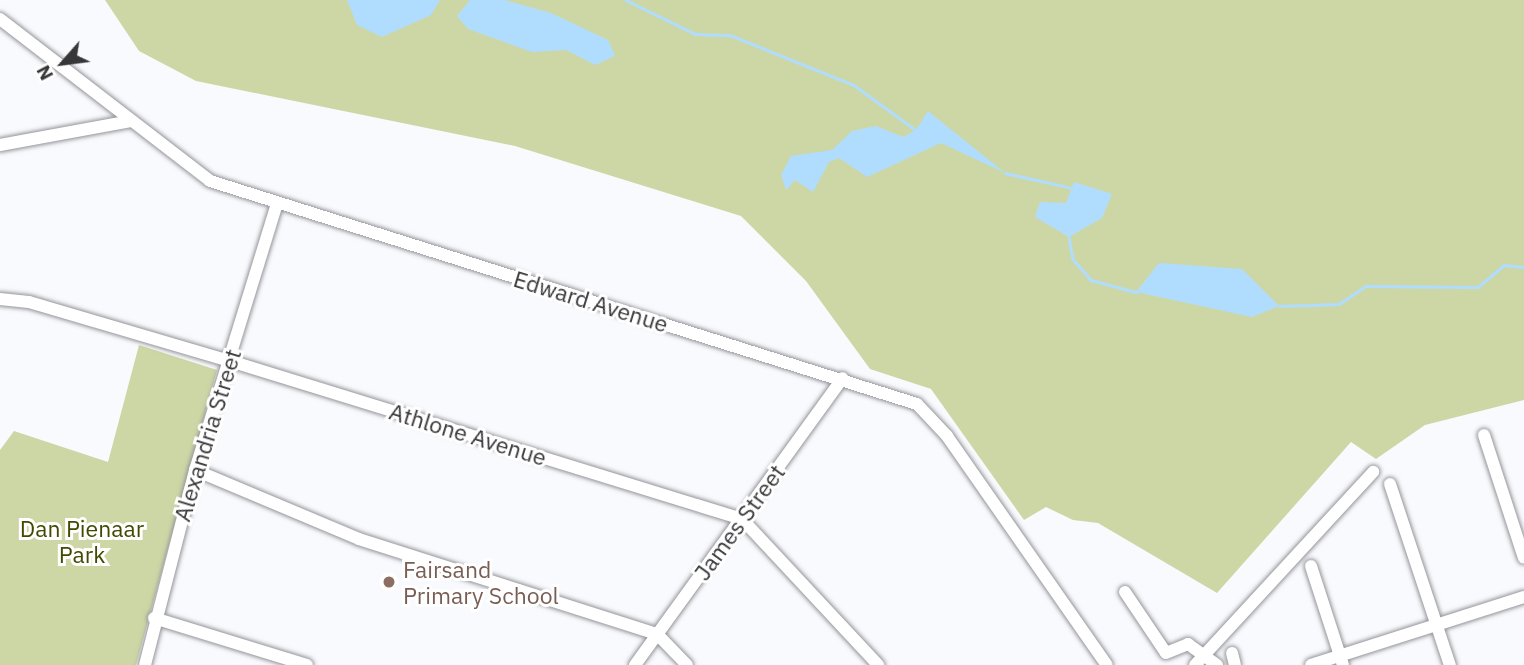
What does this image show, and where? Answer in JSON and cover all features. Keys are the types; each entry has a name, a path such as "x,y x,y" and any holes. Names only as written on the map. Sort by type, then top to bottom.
{"street":[{"name":"Edward Avenue","path":"0,19 210,181 276,206 902,397 929,414 1107,665"},
{"path":"0,145 131,121"},
{"name":"Alexandria Street","path":"145,665 154,618 195,470 276,206"},
{"name":"Athlone Avenue","path":"0,299 29,302 230,361 742,519 878,665"},
{"name":"James Street","path":"635,665 842,378"},
{"path":"1484,435 1524,558"},
{"path":"195,470 359,539 657,634 687,665"},
{"path":"1195,665 1373,472"},
{"path":"1390,484 1450,665"},
{"path":"1311,566 1342,660"},
{"path":"1125,592 1166,653 1184,644 1204,654 1217,665"},
{"path":"1311,665 1342,660 1524,597"},
{"path":"154,618 307,665"}],"green space":[{"path":"105,0 1524,0 1524,400 1425,425 1376,459 1351,442 1217,593 1098,523 1073,520 1046,507 1024,520 931,389 870,369 806,281 741,216 515,146 196,81 139,51"},
{"name":"Dan Pienaar Park","path":"139,345 217,370 136,665 0,665 0,450 14,431 108,462"}],"water":[{"path":"347,0 440,0 431,15 382,37 357,25"},
{"path":"470,0 504,0 551,13 608,40 615,56 595,65 566,50 532,52 468,29 457,16"},
{"path":"928,111 1005,173 941,143 867,177 839,158 829,162 813,192 795,180 786,190 781,175 791,156 832,150 852,131 876,126 903,137 916,130"},
{"path":"1074,182 1112,194 1102,218 1069,237 1035,217 1040,202 1066,203"},
{"path":"1159,263 1242,269 1279,306 1252,317 1136,292"}],"waterway":[{"path":"626,0 695,34 730,35 854,85 916,130"},
{"path":"1005,173 1072,188"},
{"path":"1069,237 1073,259 1091,280 1136,292"},
{"path":"1279,306 1339,304 1366,286 1478,287 1504,265 1524,267"}],"place":[{"name":"Fairsand Primary School","path":"389,582"}]}
